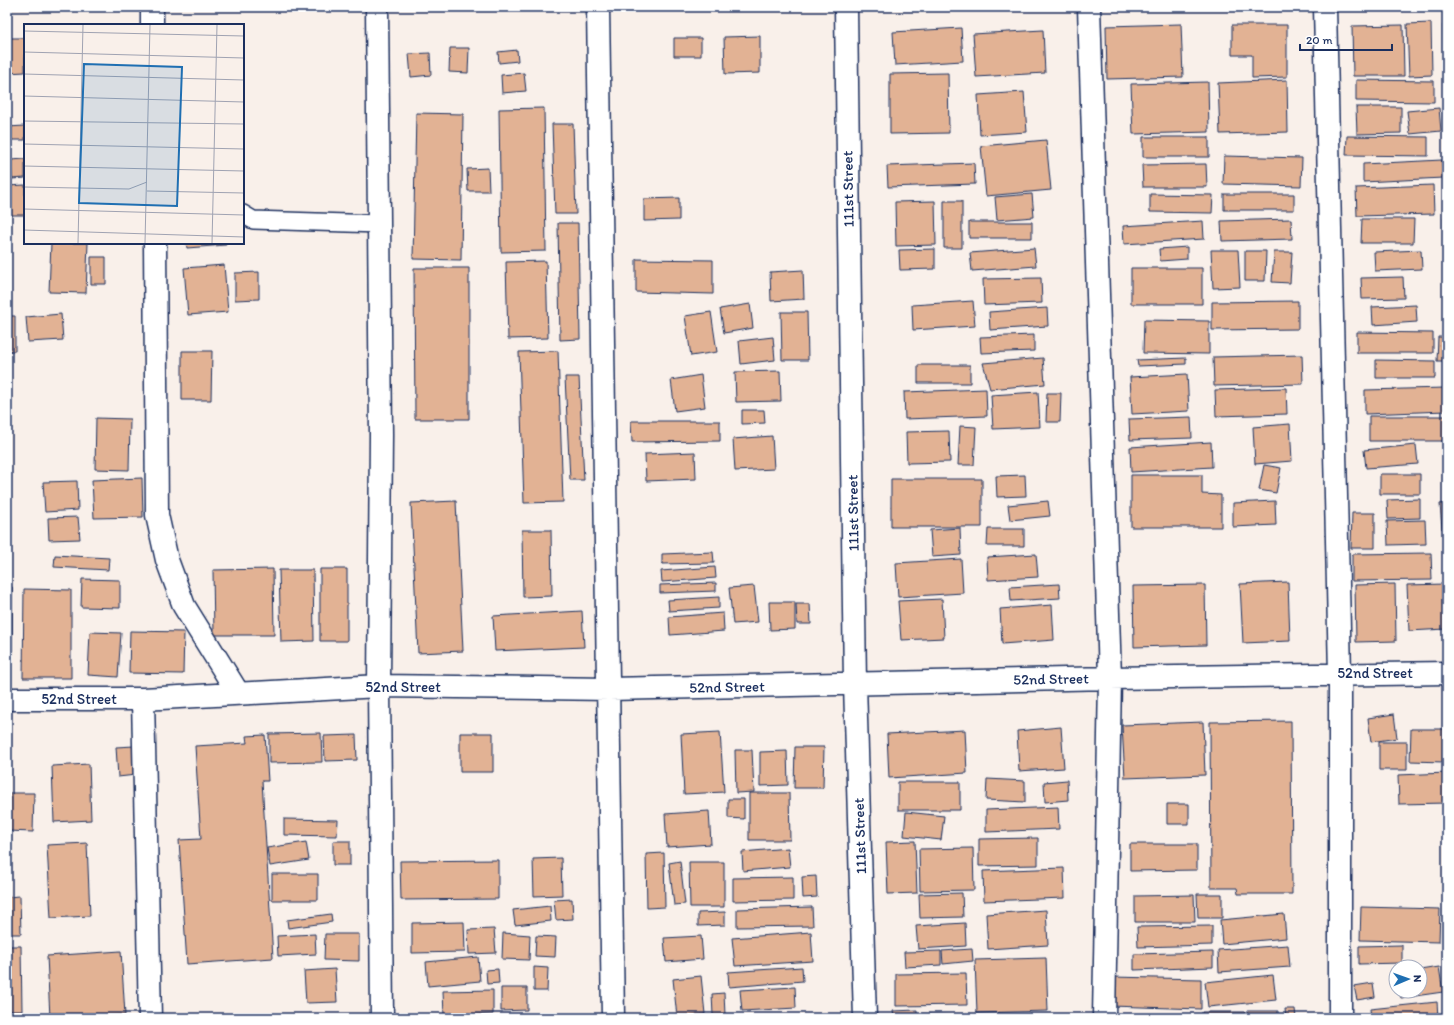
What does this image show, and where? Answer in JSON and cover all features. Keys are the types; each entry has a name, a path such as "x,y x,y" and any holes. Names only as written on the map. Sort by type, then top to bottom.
{"street":[{"path":"152,7 152,24"},
{"path":"377,7 381,435 379,686 382,1018"},
{"path":"598,7 613,1018"},
{"name":"111st Street","path":"846,7 855,684 865,1018"},
{"path":"1089,7 1110,678 1104,1018"},
{"path":"1325,7 1340,674 1340,1018"},
{"path":"155,244 157,515 167,560 184,606 238,694"},
{"name":"52nd Street","path":"7,699 143,699 379,686 609,689 1110,678 1447,673"},
{"path":"143,699 150,1018"}],"lane":[{"path":"244,215 253,220 379,224"}],"building":[{"path":"1431,23 1432,75 1409,76 1407,24"},
{"path":"1181,24 1183,77 1107,79 1106,26"},
{"path":"1232,25 1287,25 1287,77 1252,78 1252,55 1232,55"},
{"path":"1403,25 1404,76 1353,76 1352,26"},
{"path":"1443,25 1447,25 1447,76 1444,76"},
{"path":"961,28 963,61 895,65 893,32"},
{"path":"1043,30 1045,73 976,77 973,34"},
{"path":"760,36 760,73 725,74 724,37"},
{"path":"7,38 24,38 24,72 7,73"},
{"path":"674,38 701,38 701,56 674,56"},
{"path":"450,48 469,48 468,73 449,72"},
{"path":"517,50 518,61 499,63 498,52"},
{"path":"430,53 431,75 411,77 409,54"},
{"path":"524,73 526,91 502,93 501,75"},
{"path":"948,73 949,133 890,134 890,74"},
{"path":"1287,80 1288,132 1220,134 1218,83"},
{"path":"1356,80 1434,81 1434,102 1356,101"},
{"path":"1208,82 1209,132 1133,134 1131,84"},
{"path":"1024,92 1027,132 980,135 978,95"},
{"path":"1356,107 1401,107 1401,133 1357,134"},
{"path":"544,108 546,251 501,252 499,109"},
{"path":"1439,108 1441,131 1410,134 1407,111"},
{"path":"416,113 463,114 461,260 413,259"},
{"path":"552,124 573,124 576,214 555,214"},
{"path":"24,126 24,140 8,140 7,127"},
{"path":"1347,136 1428,137 1428,156 1346,155"},
{"path":"1143,137 1209,137 1209,157 1143,157"},
{"path":"1046,140 1051,190 986,196 981,146"},
{"path":"1224,156 1302,158 1301,186 1223,184"},
{"path":"24,159 24,178 12,179 11,160"},
{"path":"1442,160 1443,178 1363,182 1363,164"},
{"path":"974,163 975,184 888,187 887,166"},
{"path":"1206,164 1207,187 1143,187 1142,165"},
{"path":"488,168 489,191 468,191 467,169"},
{"path":"24,185 24,215 7,215 7,186"},
{"path":"1433,185 1434,214 1357,216 1356,188"},
{"path":"1032,194 1034,217 997,220 995,197"},
{"path":"1150,194 1213,195 1212,213 1150,212"},
{"path":"1224,194 1294,194 1294,210 1224,210"},
{"path":"679,198 679,220 644,221 644,199"},
{"path":"935,201 936,245 896,246 895,202"},
{"path":"944,201 962,201 962,248 944,248"},
{"path":"1444,217 1447,217 1447,241 1444,241"},
{"path":"1291,219 1292,239 1222,241 1221,221"},
{"path":"1362,219 1414,219 1413,243 1361,243"},
{"path":"1203,221 1204,239 1124,244 1123,226"},
{"path":"969,222 1032,222 1032,238 969,238"},
{"path":"558,223 578,223 580,339 560,340"},
{"path":"51,244 88,244 86,293 49,292"},
{"path":"186,244 226,244 226,245 187,248"},
{"path":"1187,247 1187,259 1160,261 1159,249"},
{"path":"1034,248 1036,266 972,271 970,253"},
{"path":"935,249 935,269 900,270 899,250"},
{"path":"1211,250 1238,250 1240,287 1213,288"},
{"path":"1421,250 1422,269 1375,271 1374,252"},
{"path":"1245,251 1266,251 1265,281 1245,281"},
{"path":"1274,252 1292,252 1290,283 1272,282"},
{"path":"91,257 106,257 106,284 91,284"},
{"path":"636,259 713,260 713,294 636,292"},
{"path":"546,261 548,338 508,339 506,262"},
{"path":"224,265 228,312 188,315 184,268"},
{"path":"414,268 469,268 469,419 415,419"},
{"path":"1131,268 1202,268 1202,304 1131,304"},
{"path":"803,270 804,299 771,301 770,272"},
{"path":"259,272 259,299 235,300 235,273"},
{"path":"1403,277 1404,298 1362,299 1361,278"},
{"path":"1041,278 1042,303 984,305 983,279"},
{"path":"973,301 975,326 913,330 912,305"},
{"path":"1298,301 1298,329 1212,330 1212,302"},
{"path":"750,304 753,328 724,333 720,309"},
{"path":"1416,305 1417,322 1373,325 1372,307"},
{"path":"1047,308 1048,326 990,330 989,312"},
{"path":"711,312 717,352 691,356 685,316"},
{"path":"781,312 807,312 808,360 782,360"},
{"path":"61,314 63,340 28,342 26,317"},
{"path":"7,316 15,316 15,351 7,351"},
{"path":"1144,320 1209,321 1209,354 1143,353"},
{"path":"1357,332 1433,333 1433,353 1357,353"},
{"path":"1034,335 1034,351 981,353 980,337"},
{"path":"773,337 775,360 741,364 739,341"},
{"path":"1438,337 1447,337 1447,361 1437,361"},
{"path":"182,351 212,351 211,400 182,400"},
{"path":"558,351 563,502 524,503 519,352"},
{"path":"1302,355 1303,384 1214,386 1213,357"},
{"path":"1043,358 1045,384 990,389 983,363"},
{"path":"1186,358 1186,364 1138,366 1137,360"},
{"path":"1376,360 1435,361 1435,378 1376,378"},
{"path":"918,365 970,365 970,383 918,383"},
{"path":"780,371 781,401 736,402 735,372"},
{"path":"1187,374 1189,411 1132,414 1130,377"},
{"path":"701,375 705,407 675,411 671,380"},
{"path":"565,377 579,377 584,480 570,480"},
{"path":"1286,388 1287,414 1216,416 1215,390"},
{"path":"1445,388 1446,411 1365,414 1365,390"},
{"path":"986,389 987,416 905,419 904,392"},
{"path":"1038,392 1040,427 993,429 991,395"},
{"path":"1047,393 1061,393 1060,422 1046,422"},
{"path":"742,410 764,410 765,423 742,424"},
{"path":"1369,416 1447,416 1447,441 1369,441"},
{"path":"1191,417 1192,438 1130,440 1129,419"},
{"path":"96,418 130,419 129,470 95,469"},
{"path":"631,421 720,421 720,441 632,442"},
{"path":"1290,424 1292,461 1255,464 1253,427"},
{"path":"960,426 976,427 974,465 958,465"},
{"path":"949,431 950,462 907,463 906,432"},
{"path":"772,436 774,469 735,471 733,439"},
{"path":"1211,442 1212,467 1131,472 1130,447"},
{"path":"1416,445 1418,464 1366,468 1364,450"},
{"path":"695,452 696,479 646,481 645,454"},
{"path":"1264,465 1281,468 1276,493 1259,490"},
{"path":"1380,474 1420,474 1420,494 1380,494"},
{"path":"1025,475 1026,496 997,497 996,476"},
{"path":"1131,475 1202,475 1202,494 1221,495 1221,527 1131,527"},
{"path":"142,478 143,517 94,518 92,480"},
{"path":"891,479 982,479 982,527 891,527"},
{"path":"77,481 78,510 45,512 43,482"},
{"path":"1420,499 1420,518 1388,519 1387,500"},
{"path":"456,501 463,651 418,653 411,503"},
{"path":"1048,501 1050,516 1010,520 1008,505"},
{"path":"1275,501 1276,525 1233,527 1233,503"},
{"path":"1447,503 1447,529 1442,529 1440,504"},
{"path":"1352,513 1375,513 1375,548 1351,548"},
{"path":"78,517 80,539 49,540 48,518"},
{"path":"1425,520 1426,544 1388,545 1387,521"},
{"path":"960,528 961,555 932,557 930,530"},
{"path":"988,529 1024,529 1024,546 987,546"},
{"path":"522,530 551,530 552,596 523,597"},
{"path":"713,552 714,563 662,564 662,554"},
{"path":"1431,553 1432,580 1352,581 1352,554"},
{"path":"1036,554 1038,577 988,580 987,557"},
{"path":"55,555 109,558 108,570 54,567"},
{"path":"961,559 963,593 898,597 896,563"},
{"path":"715,567 716,578 662,582 661,571"},
{"path":"273,569 274,635 214,635 213,570"},
{"path":"320,569 347,569 347,641 320,641"},
{"path":"279,570 313,570 314,641 281,642"},
{"path":"82,579 120,580 120,608 81,607"},
{"path":"1288,582 1290,641 1243,643 1240,584"},
{"path":"716,583 716,591 660,593 660,585"},
{"path":"1059,584 1060,598 1011,601 1010,587"},
{"path":"1395,584 1396,641 1356,642 1355,585"},
{"path":"1445,584 1446,629 1409,631 1407,585"},
{"path":"1205,585 1206,645 1134,647 1133,586"},
{"path":"754,586 758,622 733,624 729,588"},
{"path":"7,587 12,587 12,651 7,651"},
{"path":"24,589 71,590 71,678 23,678"},
{"path":"719,597 719,608 669,611 668,600"},
{"path":"942,599 944,638 901,640 898,601"},
{"path":"769,602 795,602 795,629 770,630"},
{"path":"796,604 810,604 811,624 797,624"},
{"path":"1052,605 1054,640 1002,644 1000,609"},
{"path":"582,611 584,647 495,651 493,616"},
{"path":"723,613 724,631 670,635 669,617"},
{"path":"130,631 184,632 183,674 129,673"},
{"path":"90,632 121,633 118,677 88,675"},
{"path":"1394,714 1397,738 1371,742 1368,718"},
{"path":"1291,721 1292,894 1238,894 1237,888 1211,888 1210,722"},
{"path":"1203,722 1205,775 1125,778 1122,725"},
{"path":"1061,727 1064,768 1019,771 1017,731"},
{"path":"1411,729 1444,729 1444,762 1410,761"},
{"path":"965,730 967,773 889,778 887,734"},
{"path":"720,732 724,792 684,794 681,734"},
{"path":"321,733 322,762 269,763 269,734"},
{"path":"460,733 493,733 493,772 460,772"},
{"path":"265,735 268,781 262,781 273,958 187,964 179,840 201,839 195,746 247,743 246,736"},
{"path":"356,735 357,760 325,761 324,736"},
{"path":"1379,742 1407,742 1407,770 1379,770"},
{"path":"134,746 136,775 118,777 116,747"},
{"path":"795,747 824,747 823,788 794,788"},
{"path":"735,750 752,750 754,792 736,793"},
{"path":"787,751 788,785 760,786 760,752"},
{"path":"89,764 91,820 54,822 52,766"},
{"path":"1447,773 1447,803 1399,804 1398,775"},
{"path":"987,779 1025,781 1025,802 986,800"},
{"path":"1067,780 1068,800 1045,802 1044,782"},
{"path":"898,782 960,782 960,810 898,810"},
{"path":"10,793 34,793 33,832 8,831"},
{"path":"749,793 789,793 790,840 749,840"},
{"path":"728,799 744,799 744,819 728,818"},
{"path":"1167,804 1189,804 1189,824 1167,824"},
{"path":"1058,807 1059,829 986,832 986,810"},
{"path":"709,811 711,844 667,847 665,814"},
{"path":"906,812 944,816 941,840 904,836"},
{"path":"284,819 338,820 337,836 284,835"},
{"path":"1038,838 1038,865 979,866 979,839"},
{"path":"333,841 350,841 350,865 333,865"},
{"path":"915,841 917,893 888,894 886,842"},
{"path":"306,842 309,860 270,866 267,848"},
{"path":"87,843 90,916 51,918 47,845"},
{"path":"1130,844 1197,844 1197,870 1130,871"},
{"path":"788,848 790,867 743,871 742,852"},
{"path":"973,848 974,890 920,891 919,849"},
{"path":"664,853 665,907 647,908 646,854"},
{"path":"561,858 562,895 534,896 533,859"},
{"path":"498,860 498,899 401,900 400,861"},
{"path":"680,861 685,904 674,905 669,863"},
{"path":"689,862 724,862 724,907 690,907"},
{"path":"1064,868 1065,898 984,901 983,871"},
{"path":"272,874 318,874 318,900 272,900"},
{"path":"816,876 817,897 803,898 802,877"},
{"path":"793,877 793,900 733,901 733,878"},
{"path":"962,893 963,917 920,918 919,894"},
{"path":"1197,894 1222,894 1222,918 1198,918"},
{"path":"1194,895 1195,922 1135,922 1135,896"},
{"path":"20,896 21,934 7,934 7,897"},
{"path":"572,899 573,919 556,920 554,900"},
{"path":"550,906 551,921 515,925 513,910"},
{"path":"812,907 813,926 737,927 737,909"},
{"path":"1361,907 1440,909 1439,942 1360,940"},
{"path":"1046,910 1048,945 988,949 986,914"},
{"path":"725,912 725,925 698,926 698,913"},
{"path":"331,914 332,922 288,928 287,920"},
{"path":"1284,914 1286,938 1222,944 1220,920"},
{"path":"464,922 465,952 412,953 412,923"},
{"path":"965,923 966,946 918,949 916,926"},
{"path":"1212,926 1212,945 1138,947 1137,927"},
{"path":"494,929 496,953 469,954 468,930"},
{"path":"811,932 813,961 735,966 732,938"},
{"path":"503,933 530,935 529,960 502,959"},
{"path":"315,934 316,954 278,956 277,936"},
{"path":"325,934 359,934 359,961 324,960"},
{"path":"536,936 556,937 555,957 535,956"},
{"path":"701,936 703,959 666,962 664,938"},
{"path":"1288,945 1290,967 1219,972 1218,950"},
{"path":"1402,945 1402,959 1388,959 1388,963 1359,964 1359,946"},
{"path":"7,946 21,946 22,1011 7,1011"},
{"path":"972,949 973,961 943,964 942,951"},
{"path":"121,951 125,1015 50,1018 47,956"},
{"path":"941,951 941,965 905,967 904,952"},
{"path":"1213,952 1213,967 1134,970 1134,954"},
{"path":"478,957 480,981 428,986 426,962"},
{"path":"1046,958 1048,1011 977,1013 975,960"},
{"path":"534,967 548,968 547,991 534,991"},
{"path":"802,967 803,981 729,987 728,972"},
{"path":"1439,967 1443,992 1428,994 1428,969"},
{"path":"335,969 337,1002 306,1003 304,971"},
{"path":"498,969 499,983 487,984 486,970"},
{"path":"966,973 967,1005 896,1006 896,974"},
{"path":"1273,975 1276,1000 1208,1007 1205,982"},
{"path":"701,976 705,1014 677,1017 673,979"},
{"path":"1112,977 1201,979 1201,1009 1111,1006"},
{"path":"1373,983 1375,997 1357,1000 1354,986"},
{"path":"795,987 796,1008 742,1011 740,990"},
{"path":"501,988 527,988 527,1010 501,1011"},
{"path":"493,990 493,1014 444,1016 443,991"},
{"path":"724,993 725,1015 713,1015 712,994"},
{"path":"1437,1002 1438,1018 1371,1018 1370,1009"},
{"path":"1285,1009 1295,1009 1296,1018 1286,1018"},
{"path":"917,1010 917,1018 894,1018 893,1011"},
{"path":"1247,1011 1278,1011 1278,1018 1247,1018"},
{"path":"1202,1012 1246,1012 1246,1018 1202,1018"},
{"path":"923,1014 977,1017 977,1018 923,1018"},
{"path":"1143,1016 1185,1017 1185,1018 1143,1018"}]}
